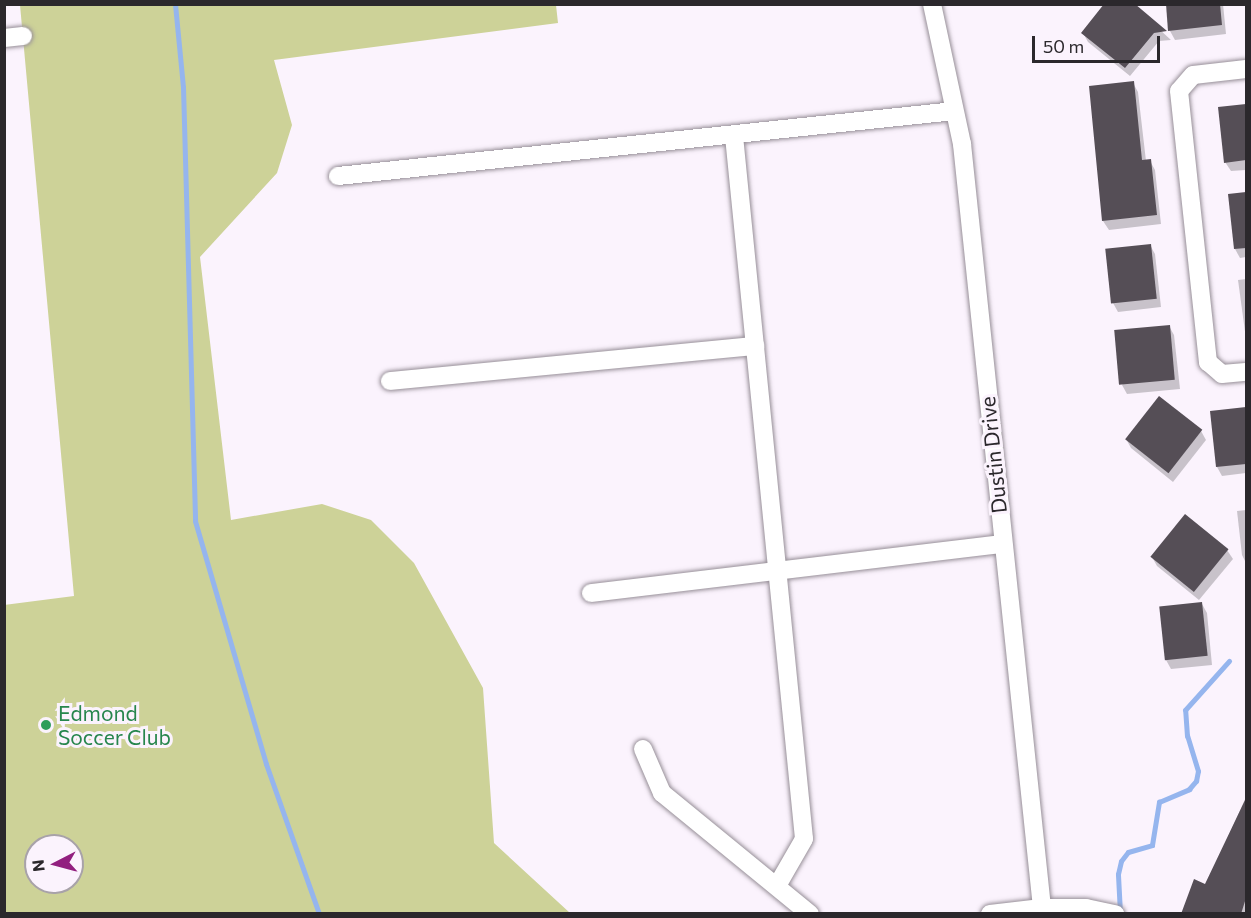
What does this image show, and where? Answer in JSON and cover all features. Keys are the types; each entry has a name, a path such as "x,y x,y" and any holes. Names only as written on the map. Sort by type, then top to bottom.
{"street":[{"name":"Dustin Drive","path":"932,4 962,144 1002,544 1042,908"},
{"path":"1246,69 1193,75 1179,91 1208,362 1222,374 1246,372"},
{"path":"338,176 954,111"},
{"path":"734,136 804,839 777,886"},
{"path":"390,381 755,346"},
{"path":"591,593 1002,544"},
{"path":"643,749 662,793 810,914"},
{"path":"990,914 1042,908 1086,908 1115,914"}],"green space":[{"path":"20,5 556,5 558,23 274,60 292,125 277,173 200,257 231,520 322,504 371,520 414,563 483,688 494,843 570,913 5,913 4,605 74,596"}],"building":[{"path":"1104,4 1135,4 1167,31 1154,33 1125,68 1081,33"},
{"path":"1166,4 1220,4 1222,25 1168,31"},
{"path":"1134,81 1142,160 1151,159 1157,215 1102,221 1089,86"},
{"path":"1246,104 1246,160 1224,163 1218,107"},
{"path":"1246,192 1246,248 1234,249 1228,194"},
{"path":"1151,244 1157,299 1111,304 1105,249"},
{"path":"1170,325 1175,380 1119,385 1114,330"},
{"path":"1159,396 1202,430 1168,473 1125,439"},
{"path":"1246,407 1246,464 1216,467 1210,411"},
{"path":"1185,514 1229,549 1194,592 1150,557"},
{"path":"1202,602 1208,656 1165,660 1159,606"},
{"path":"1246,798 1246,898 1241,914 1181,914 1194,879 1205,884"}],"waterway":[{"path":"175,4 183,87 195,521 266,764 319,914"},
{"path":"1120,913 1118,874 1121,861 1128,852 1152,845 1159,802 1189,789 1196,781 1198,771 1187,736 1185,710 1229,661"}],"place":[{"name":"Edmond Soccer Club","path":"46,725"}]}
